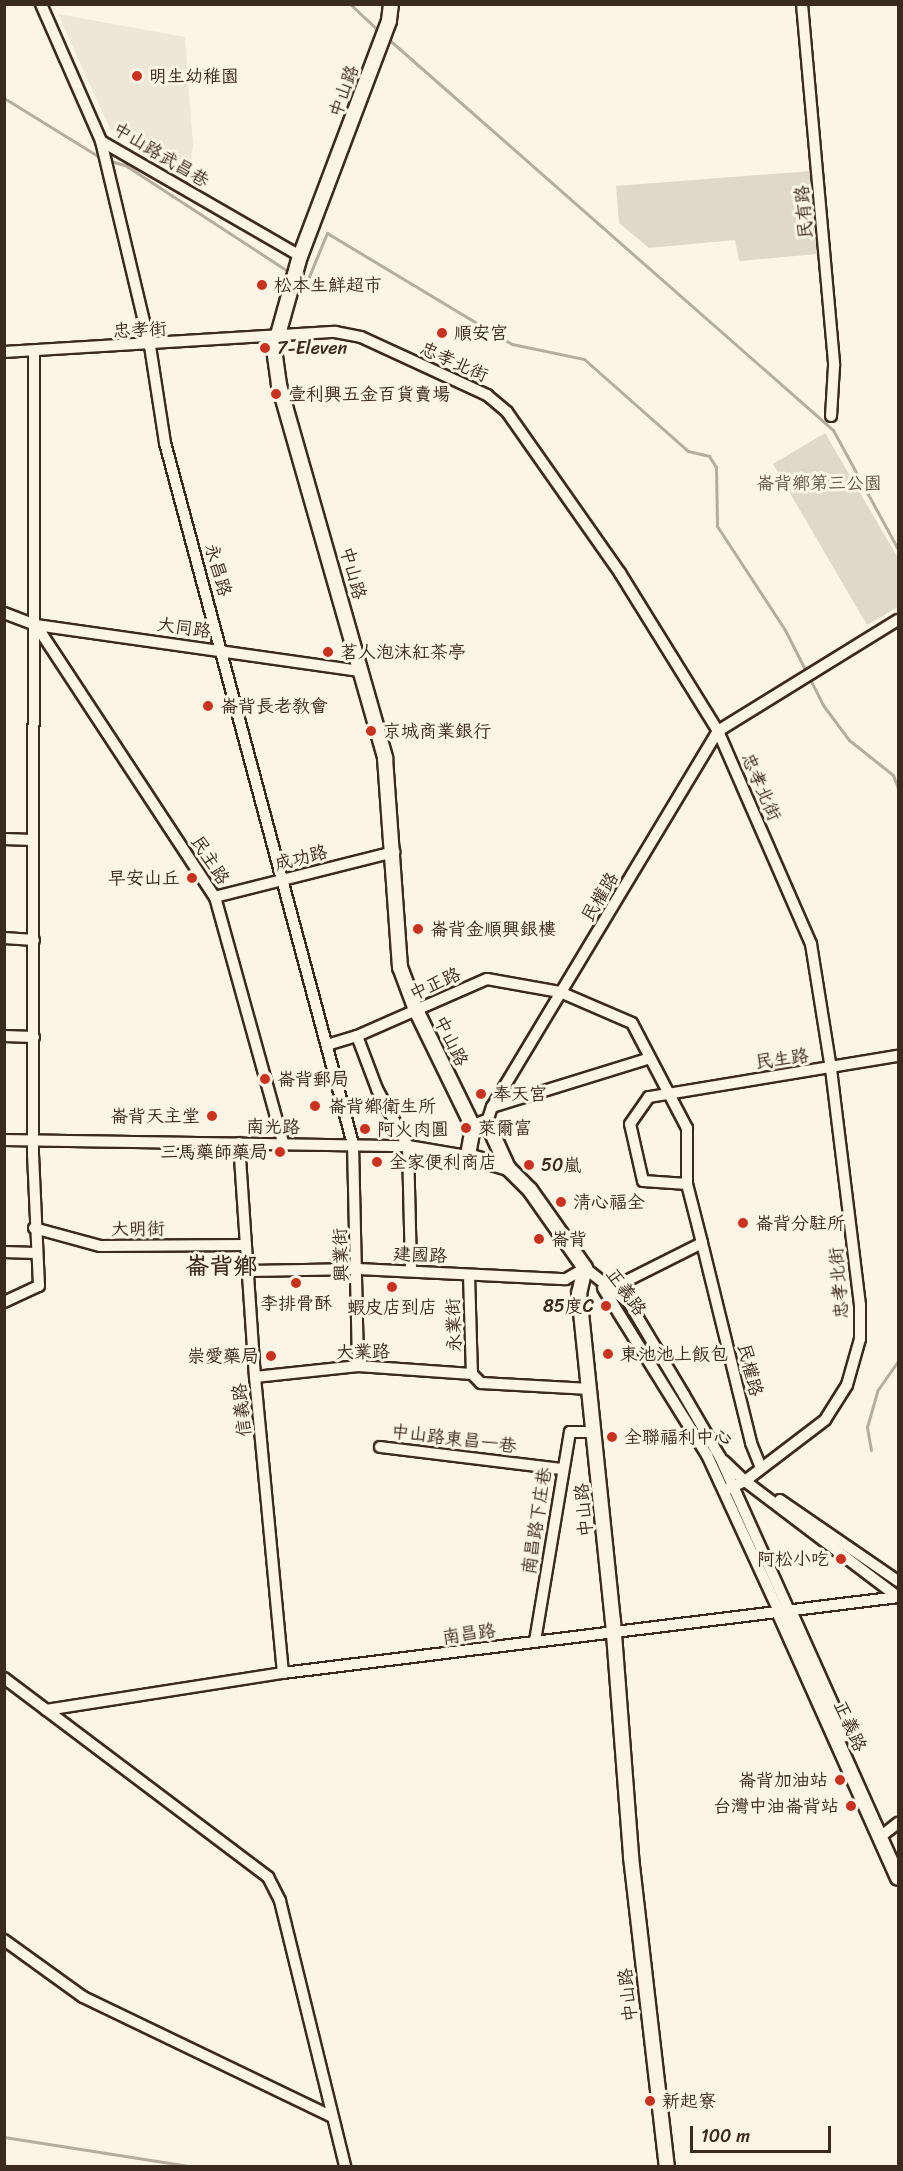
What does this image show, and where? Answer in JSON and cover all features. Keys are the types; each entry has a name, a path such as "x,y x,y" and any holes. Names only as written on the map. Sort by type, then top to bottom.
{"main road":[{"name":"中山路","path":"391,4 389,21 300,256 276,338 279,386 385,758 394,852 400,967 416,1011 473,1127"},
{"path":"508,1168 468,1156 473,1127 487,1122 508,1168 530,1190 585,1268"},
{"name":"中山路","path":"585,1268 579,1293 614,1632 631,1857 667,2166"},
{"name":"正義路","path":"785,1614 898,1856"},
{"name":"正義路","path":"889,1834 898,1878"}],"street":[{"name":"中山路武昌巷","path":"41,4 101,141 300,256"},
{"name":"民有路","path":"802,4 834,366 831,416"},
{"name":"永昌路","path":"101,141 150,346 165,443 223,650 281,880 353,1144"},
{"name":"忠孝北街","path":"276,338 336,332 361,337 487,395 507,412 620,573 718,731 811,944 831,1069 860,1305 860,1339 847,1385 825,1420 786,1452 745,1481 728,1489"},
{"name":"忠孝街","path":"4,352 276,338"},
{"path":"4,1302 39,1286 34,1228 33,654 36,625 34,351"},
{"name":"大同路","path":"4,613 36,625 360,671"},
{"name":"民權路","path":"761,1468 751,1443 687,1184 687,1128 632,1023 560,992 718,731 898,620"},
{"name":"民主路","path":"36,625 47,646 215,897 284,1144"},
{"path":"33,654 47,646"},
{"path":"4,839 33,840"},
{"name":"成功路","path":"215,897 394,852"},
{"path":"4,938 34,940"},
{"name":"中正路","path":"327,1045 357,1036 487,979 560,992"},
{"path":"487,1122 492,1107 560,992"},
{"path":"4,1036 34,1037"},
{"path":"357,1036 377,1089 408,1146 411,1271"},
{"name":"民生路","path":"687,1184 644,1181 631,1143 630,1124 649,1097 669,1092 831,1069 898,1056"},
{"path":"492,1107 650,1058"},
{"name":"南光路","path":"4,1140 353,1144 408,1146 468,1156"},
{"name":"信義路","path":"239,1143 255,1377 283,1673"},
{"name":"興業街","path":"353,1144 358,1269 358,1366"},
{"name":"大明街","path":"34,1228 100,1246 246,1245"},
{"path":"610,1289 702,1244"},
{"path":"4,1252 35,1253"},
{"name":"建國路","path":"249,1271 358,1269 566,1279 585,1268"},
{"name":"正義路","path":"585,1268 629,1303 720,1457 728,1489"},
{"name":"永業街","path":"468,1275 471,1374"},
{"name":"正義路","path":"610,1289 728,1489 785,1614"},
{"name":"大業路","path":"255,1377 358,1366 471,1374 482,1383 590,1389"},
{"name":"南昌路下庄巷","path":"535,1641 561,1469 570,1432 595,1432"},
{"name":"中山路東昌一巷","path":"380,1447 561,1469"},
{"path":"707,1455 720,1457 745,1481 898,1597"},
{"path":"745,1481 760,1485 898,1581"},
{"name":"南昌路","path":"46,1710 283,1673 535,1641 785,1614 898,1597"},
{"path":"4,1678 268,1877 280,1901 345,2166"},
{"path":"889,1834 898,1823"},
{"path":"4,1940 83,1997 332,2117"}],"shaded area":[{"name":"明生幼稚園","path":"58,14 185,37 193,145 190,170 110,129"}],"green space":[{"path":"811,171 818,254 739,261 735,240 649,248 619,223 616,186"},
{"name":"崙背鄉第三公園","path":"825,433 898,558 898,607 867,625 773,464"}],"waterway":[{"path":"350,4 379,31"},
{"path":"386,37 833,430 898,549"},
{"path":"4,98 101,158"},
{"path":"107,160 125,165 292,274"},
{"path":"298,276 308,279 327,233 512,344 584,359 688,451 709,456 716,467 717,526 785,630 823,705 849,740 893,775 898,788"},
{"path":"871,1450 867,1427 877,1391 898,1361"},
{"path":"4,2137 189,2166"}],"place":[{"name":"明生幼稚園","path":"137,76"},
{"name":"松本生鮮超市","path":"262,285"},
{"name":"順安宮","path":"442,333"},
{"name":"7-Eleven","path":"265,348"},
{"name":"壹利興五金百貨賣場","path":"276,394"},
{"name":"茗人泡沫紅茶亭","path":"328,652"},
{"name":"崙背長老教會","path":"208,706"},
{"name":"京城商業銀行","path":"371,731"},
{"name":"早安山丘","path":"192,878"},
{"name":"崙背金順興銀樓","path":"418,929"},
{"name":"崙背郵局","path":"265,1079"},
{"name":"奉天宮","path":"481,1094"},
{"name":"崙背鄉衛生所","path":"315,1106"},
{"name":"崙背天主堂","path":"212,1116"},
{"name":"萊爾富","path":"466,1128"},
{"name":"阿火肉圓","path":"365,1129"},
{"name":"三馬藥師藥局","path":"280,1152"},
{"name":"全家便利商店","path":"377,1162"},
{"name":"50嵐","path":"529,1165"},
{"name":"清心福全","path":"561,1202"},
{"name":"崙背分駐所","path":"743,1223"},
{"name":"崙背","path":"539,1239"},
{"name":"李排骨酥","path":"296,1283"},
{"name":"蝦皮店到店","path":"392,1287"},
{"name":"85度C","path":"606,1306"},
{"name":"東池池上飯包","path":"608,1354"},
{"name":"崇愛藥局","path":"271,1356"},
{"name":"全聯福利中心","path":"612,1437"},
{"name":"阿松小吃","path":"841,1559"},
{"name":"崙背加油站","path":"840,1780"},
{"name":"台灣中油崙背站","path":"851,1806"},
{"name":"新起寮","path":"650,2101"}],"district":[{"name":"崙背鄉","path":"221,1267"}]}
